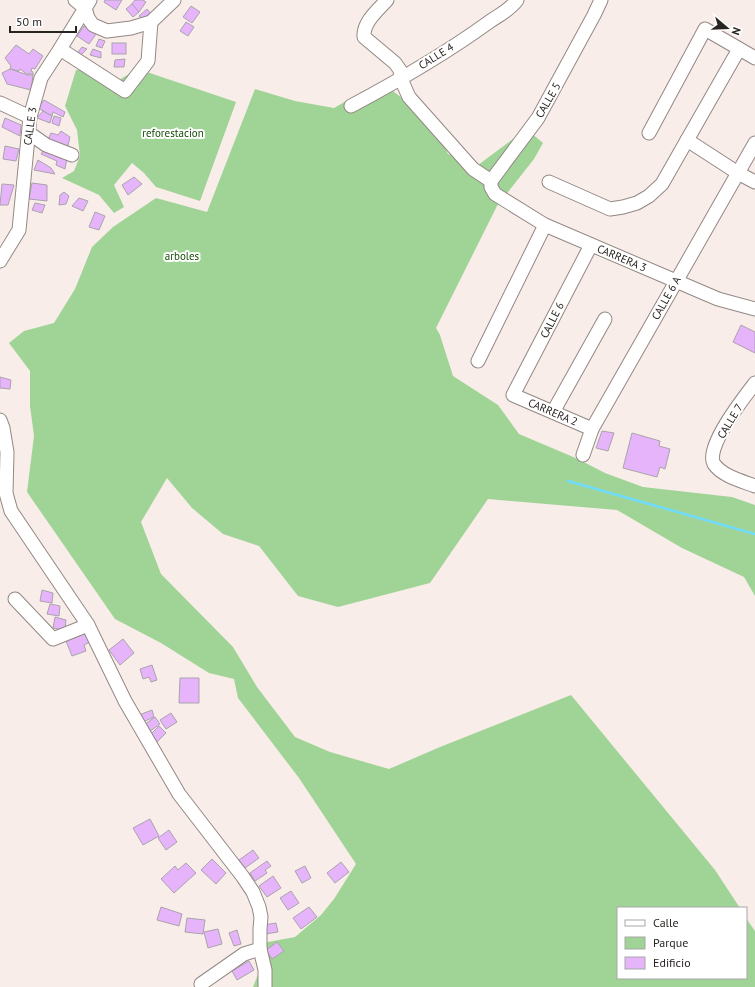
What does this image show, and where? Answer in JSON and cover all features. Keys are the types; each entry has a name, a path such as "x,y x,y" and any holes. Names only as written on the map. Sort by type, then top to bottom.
{"street":[{"path":"83,3 88,18 93,26 107,31 131,28 151,22 174,0"},
{"path":"387,0 368,21 364,30 364,37 395,63 400,70 401,79 409,97 473,169 491,181"},
{"name":"CALLE 4","path":"351,106 401,79 472,34 507,10 517,0"},
{"name":"CALLE 5","path":"491,181 538,118 601,0"},
{"name":"CALLE 3","path":"0,261 19,230 30,117 40,78 60,49 83,3"},
{"path":"60,49 125,91 148,61 151,22"},
{"path":"649,133 705,29 755,58"},
{"path":"549,182 610,208 623,207 637,203 649,196 662,184 740,49"},
{"path":"0,103 30,117"},
{"path":"28,133 46,145 72,155"},
{"path":"687,140 738,173 755,182"},
{"name":"CALLE 6 A","path":"583,455 592,429 755,143"},
{"name":"CARRERA 3","path":"491,181 491,187 495,194 545,225 718,299 755,309"},
{"path":"478,361 545,225"},
{"name":"CALLE 6","path":"514,395 591,245"},
{"path":"553,412 605,319"},
{"name":"CALLE 7","path":"755,383 725,424 712,453 714,463 722,472 755,486"},
{"name":"CARRERA 2","path":"514,395 592,429"},
{"path":"0,420 3,428 7,452 6,493 11,512 88,625 125,701 179,794 243,876 253,892 261,917 260,949 265,970 265,987"},
{"path":"15,599 53,639 88,625"},
{"path":"201,984 244,954 260,949"}],"green space":[{"name":"reforestacion","path":"102,68 117,81 138,69 236,102 200,201 156,187 144,173 132,163 114,185 124,207 114,213 99,195 62,178 74,171 80,156 77,130 65,106 76,70"},
{"name":"arboles","path":"385,85 406,101 436,129 448,154 478,165 513,139 530,132 543,143 534,159 497,206 436,328 440,335 453,376 498,405 519,434 578,459 605,473 643,487 732,497 755,505 755,596 744,577 682,548 617,510 488,499 430,583 338,607 298,596 259,546 223,534 192,508 167,478 141,522 161,574 233,647 257,687 295,737 330,752 389,769 571,695 715,870 739,907 617,907 617,979 747,979 747,919 755,931 755,987 253,987 259,972 257,944 295,937 321,915 334,899 356,864 299,778 238,698 234,679 209,673 161,643 115,619 27,492 34,436 30,406 30,371 9,343 24,331 54,323 75,289 92,247 113,227 156,198 207,212 255,89 295,101 334,108 365,90"}],"building":[{"path":"105,0 122,0 116,10 104,2"},
{"path":"135,0 143,0 146,2 139,12 131,5"},
{"path":"132,4 139,12 133,17 126,9"},
{"path":"191,6 200,12 192,23 183,17"},
{"path":"147,9 152,15 144,22 139,16"},
{"path":"186,22 194,27 188,36 180,31"},
{"path":"84,26 96,34 89,44 77,36"},
{"path":"99,39 105,41 102,48 96,46"},
{"path":"112,43 126,43 126,54 112,54"},
{"path":"16,45 29,54 33,49 43,56 35,69 32,68 31,71 33,72 33,75 29,73 28,75 20,69 19,71 10,69 11,66 5,58"},
{"path":"82,47 87,49 78,58 75,56"},
{"path":"93,49 101,52 101,58 90,55"},
{"path":"125,59 124,67 114,67 115,60"},
{"path":"10,69 28,75 33,75 31,90 7,84 2,73"},
{"path":"44,100 65,112 63,117 53,112 52,116 38,108"},
{"path":"43,111 52,116 50,123 37,118"},
{"path":"54,116 61,118 59,126 52,123"},
{"path":"5,118 21,125 20,136 2,127"},
{"path":"61,131 70,137 67,150 47,142 51,133 58,135"},
{"path":"5,146 19,149 16,161 3,159"},
{"path":"46,147 67,158 65,169 56,165 57,161 41,154"},
{"path":"38,160 51,168 55,174 34,170"},
{"path":"134,177 142,184 128,195 122,185"},
{"path":"32,183 47,185 47,201 29,199"},
{"path":"2,184 14,185 8,205 0,205"},
{"path":"64,192 69,196 66,204 59,205 60,195"},
{"path":"79,198 88,201 83,211 72,206"},
{"path":"35,203 45,205 42,213 32,210"},
{"path":"95,212 105,216 99,230 89,227"},
{"path":"741,325 755,332 755,353 733,342"},
{"path":"0,377 11,380 10,389 0,388"},
{"path":"602,431 614,433 608,451 596,448"},
{"path":"632,433 660,441 659,446 670,449 665,469 660,467 657,477 623,468"},
{"path":"42,590 53,593 52,603 40,601"},
{"path":"50,604 60,606 59,616 47,614"},
{"path":"55,617 66,620 65,630 53,628"},
{"path":"86,633 90,642 84,645 86,651 72,656 66,641"},
{"path":"123,639 134,653 120,665 109,650"},
{"path":"152,665 157,680 151,682 149,677 143,679 140,669"},
{"path":"180,678 199,678 199,703 179,703"},
{"path":"152,710 154,717 143,722 139,715"},
{"path":"171,713 177,722 166,729 160,720"},
{"path":"155,717 160,724 149,732 144,725"},
{"path":"159,726 166,733 156,743 149,736"},
{"path":"150,819 159,836 143,845 133,828"},
{"path":"169,830 177,842 166,850 158,838"},
{"path":"253,850 259,858 245,868 239,860"},
{"path":"212,859 226,873 216,884 201,870"},
{"path":"267,861 271,866 265,870 267,873 255,881 250,873"},
{"path":"341,862 349,872 335,883 327,873"},
{"path":"186,863 196,873 174,893 161,879 175,866 178,870"},
{"path":"305,866 311,878 302,883 295,871"},
{"path":"273,876 281,888 267,897 259,886"},
{"path":"291,891 299,903 288,910 280,898"},
{"path":"161,907 182,914 179,926 157,920"},
{"path":"309,907 317,917 301,929 293,918"},
{"path":"187,918 205,920 203,934 185,932"},
{"path":"276,923 278,932 265,934 263,925"},
{"path":"218,929 222,944 208,948 204,932"},
{"path":"237,930 241,944 234,946 229,933"},
{"path":"277,942 284,951 272,959 266,950"},
{"path":"249,961 254,970 237,980 232,971"}],"waterway":[{"path":"568,481 755,534"}]}
